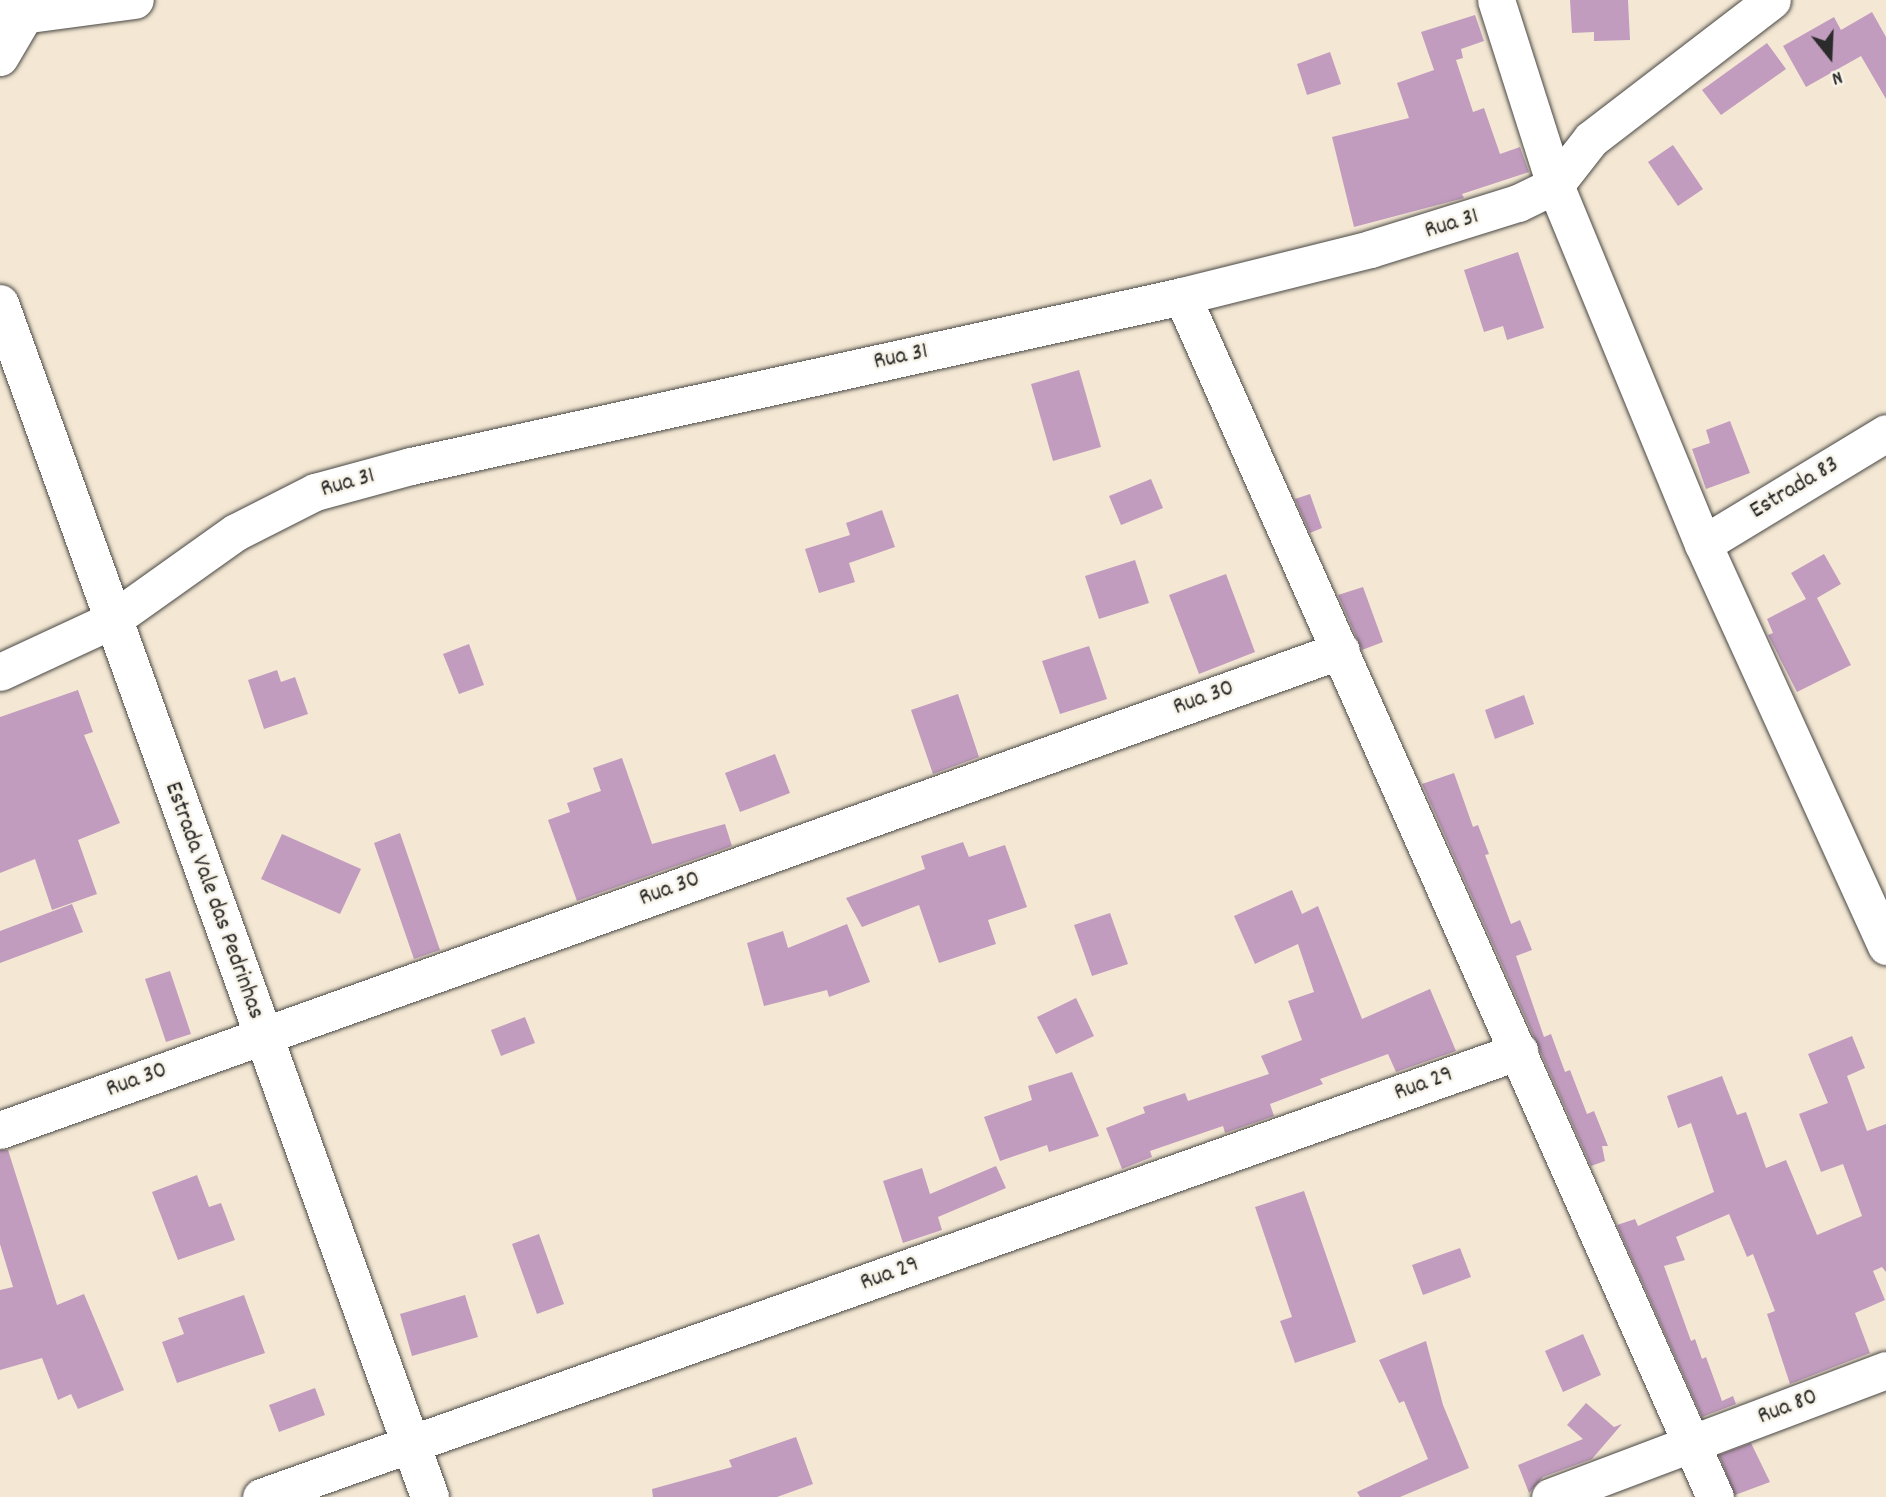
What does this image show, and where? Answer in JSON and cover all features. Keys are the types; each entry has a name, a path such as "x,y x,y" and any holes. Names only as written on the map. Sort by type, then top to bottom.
{"main road":[{"path":"0,57 12,17 135,0"},
{"name":"Estrada Vale das Pedrinhas","path":"0,304 430,1497"}],"street":[{"path":"1496,0 1555,185 1703,544 1886,946"},
{"name":"Rua 31","path":"0,672 112,620 236,531 315,492 411,466 1182,296 1468,222 1555,185 1591,139 1772,0"},
{"path":"1182,296 1715,1497"},
{"name":"Estrada 83","path":"1703,544 1886,433"},
{"name":"Rua 30","path":"0,1130 1341,650"},
{"name":"Rua 29","path":"261,1497 1519,1051"},
{"name":"Rua 80","path":"1550,1497 1691,1446 1886,1370"}],"building":[{"path":"1570,0 1628,0 1630,40 1594,41 1594,32 1572,33"},
{"path":"1872,12 1886,37 1886,99 1861,56 1806,87 1783,46 1834,17 1841,30"},
{"path":"1475,15 1484,41 1461,49 1463,58 1456,60 1473,112 1484,108 1500,154 1520,147 1529,172 1462,194 1464,198 1354,227 1332,137 1409,118 1397,83 1434,70 1421,32"},
{"path":"1767,43 1786,69 1721,115 1702,90"},
{"path":"1330,52 1341,84 1307,95 1297,64"},
{"path":"1673,145 1703,189 1678,206 1648,162"},
{"path":"1518,252 1544,328 1507,340 1503,326 1484,332 1464,270"},
{"path":"1079,370 1101,447 1053,461 1031,384"},
{"path":"1730,421 1750,473 1706,489 1692,449 1710,443 1706,430"},
{"path":"1151,479 1163,508 1121,525 1109,496"},
{"path":"1310,494 1322,528 1310,533 1295,499"},
{"path":"882,510 895,547 849,563 855,582 819,593 805,549 850,535 846,523"},
{"path":"1824,554 1841,584 1817,598 1851,665 1797,692 1768,635 1773,633 1767,619 1806,599 1791,573"},
{"path":"1135,560 1149,603 1099,619 1085,576"},
{"path":"1226,574 1255,652 1199,674 1169,595"},
{"path":"1363,587 1383,642 1362,650 1338,595"},
{"path":"469,644 484,685 459,694 443,654"},
{"path":"1089,646 1107,699 1060,714 1042,661"},
{"path":"277,670 281,682 295,677 308,714 264,729 248,680"},
{"path":"78,690 93,732 84,735 120,823 78,840 97,894 52,910 35,859 0,873 0,717"},
{"path":"958,694 979,757 933,774 911,710"},
{"path":"1524,695 1534,724 1495,739 1485,710"},
{"path":"775,754 790,793 740,812 725,773"},
{"path":"622,758 652,844 725,824 732,846 577,901 548,820 570,812 567,803 601,791 593,768"},
{"path":"1454,773 1473,827 1478,825 1489,854 1485,855 1511,924 1520,920 1532,950 1516,956 1544,1037 1551,1034 1565,1072 1570,1070 1587,1114 1594,1111 1608,1146 1602,1146 1605,1161 1591,1166 1422,784"},
{"path":"400,833 440,950 414,959 374,843"},
{"path":"282,834 361,869 340,914 261,879"},
{"path":"963,842 969,857 1005,845 1027,907 988,920 996,944 939,963 919,905 862,927 846,898 925,869 921,856"},
{"path":"1292,890 1302,914 1318,906 1362,1019 1430,989 1456,1051 1396,1072 1388,1054 1320,1079 1323,1084 1270,1104 1274,1116 1225,1133 1223,1126 1150,1151 1152,1157 1122,1169 1106,1128 1145,1113 1143,1107 1185,1093 1188,1101 1269,1074 1261,1056 1302,1040 1288,1001 1314,992 1298,944 1255,964 1234,916"},
{"path":"72,904 83,932 0,963 0,931"},
{"path":"1110,913 1128,964 1092,976 1074,925"},
{"path":"847,924 870,982 829,997 827,990 764,1006 747,943 783,931 788,948"},
{"path":"170,971 191,1034 166,1042 145,979"},
{"path":"1076,998 1094,1036 1056,1054 1037,1017"},
{"path":"525,1017 535,1043 501,1056 491,1030"},
{"path":"1852,1036 1865,1068 1847,1076 1867,1131 1886,1124 1886,1272 1882,1267 1873,1271 1885,1300 1855,1313 1870,1353 1790,1384 1767,1314 1775,1311 1753,1254 1747,1257 1729,1214 1676,1237 1685,1260 1664,1266 1691,1341 1695,1339 1702,1359 1706,1357 1722,1401 1733,1396 1736,1404 1702,1417 1617,1225 1635,1219 1638,1226 1714,1192 1691,1123 1678,1128 1667,1096 1722,1076 1737,1115 1746,1112 1766,1168 1786,1160 1817,1235 1862,1216 1843,1164 1821,1172 1799,1114 1828,1103 1808,1054"},
{"path":"1072,1072 1099,1136 1049,1152 1047,1145 1000,1161 984,1117 1032,1100 1028,1086"},
{"path":"0,1150 8,1150 57,1305 84,1294 124,1390 78,1409 71,1394 58,1400 42,1358 0,1370 0,1290 13,1287 0,1244"},
{"path":"996,1166 1006,1188 938,1217 942,1230 903,1243 883,1181 922,1168 930,1194"},
{"path":"197,1175 209,1207 221,1203 235,1240 178,1260 152,1192"},
{"path":"1304,1191 1356,1342 1295,1363 1280,1321 1292,1317 1255,1207"},
{"path":"539,1234 564,1304 537,1314 512,1244"},
{"path":"1460,1248 1471,1277 1423,1295 1412,1265"},
{"path":"244,1295 265,1353 177,1383 162,1342 184,1334 178,1318"},
{"path":"465,1295 478,1337 412,1356 400,1314"},
{"path":"1583,1334 1601,1375 1563,1392 1545,1351"},
{"path":"1426,1341 1443,1405 1469,1468 1400,1497 1360,1497 1357,1492 1428,1459 1404,1401 1399,1403 1379,1360"},
{"path":"315,1388 325,1415 279,1432 269,1405"},
{"path":"1586,1403 1614,1427 1622,1424 1592,1459 1543,1477 1529,1493 1518,1465 1583,1439 1567,1425"},
{"path":"796,1437 813,1484 777,1497 653,1497 652,1489 732,1467 729,1460"},
{"path":"1751,1443 1770,1482 1735,1495 1719,1455"}]}
